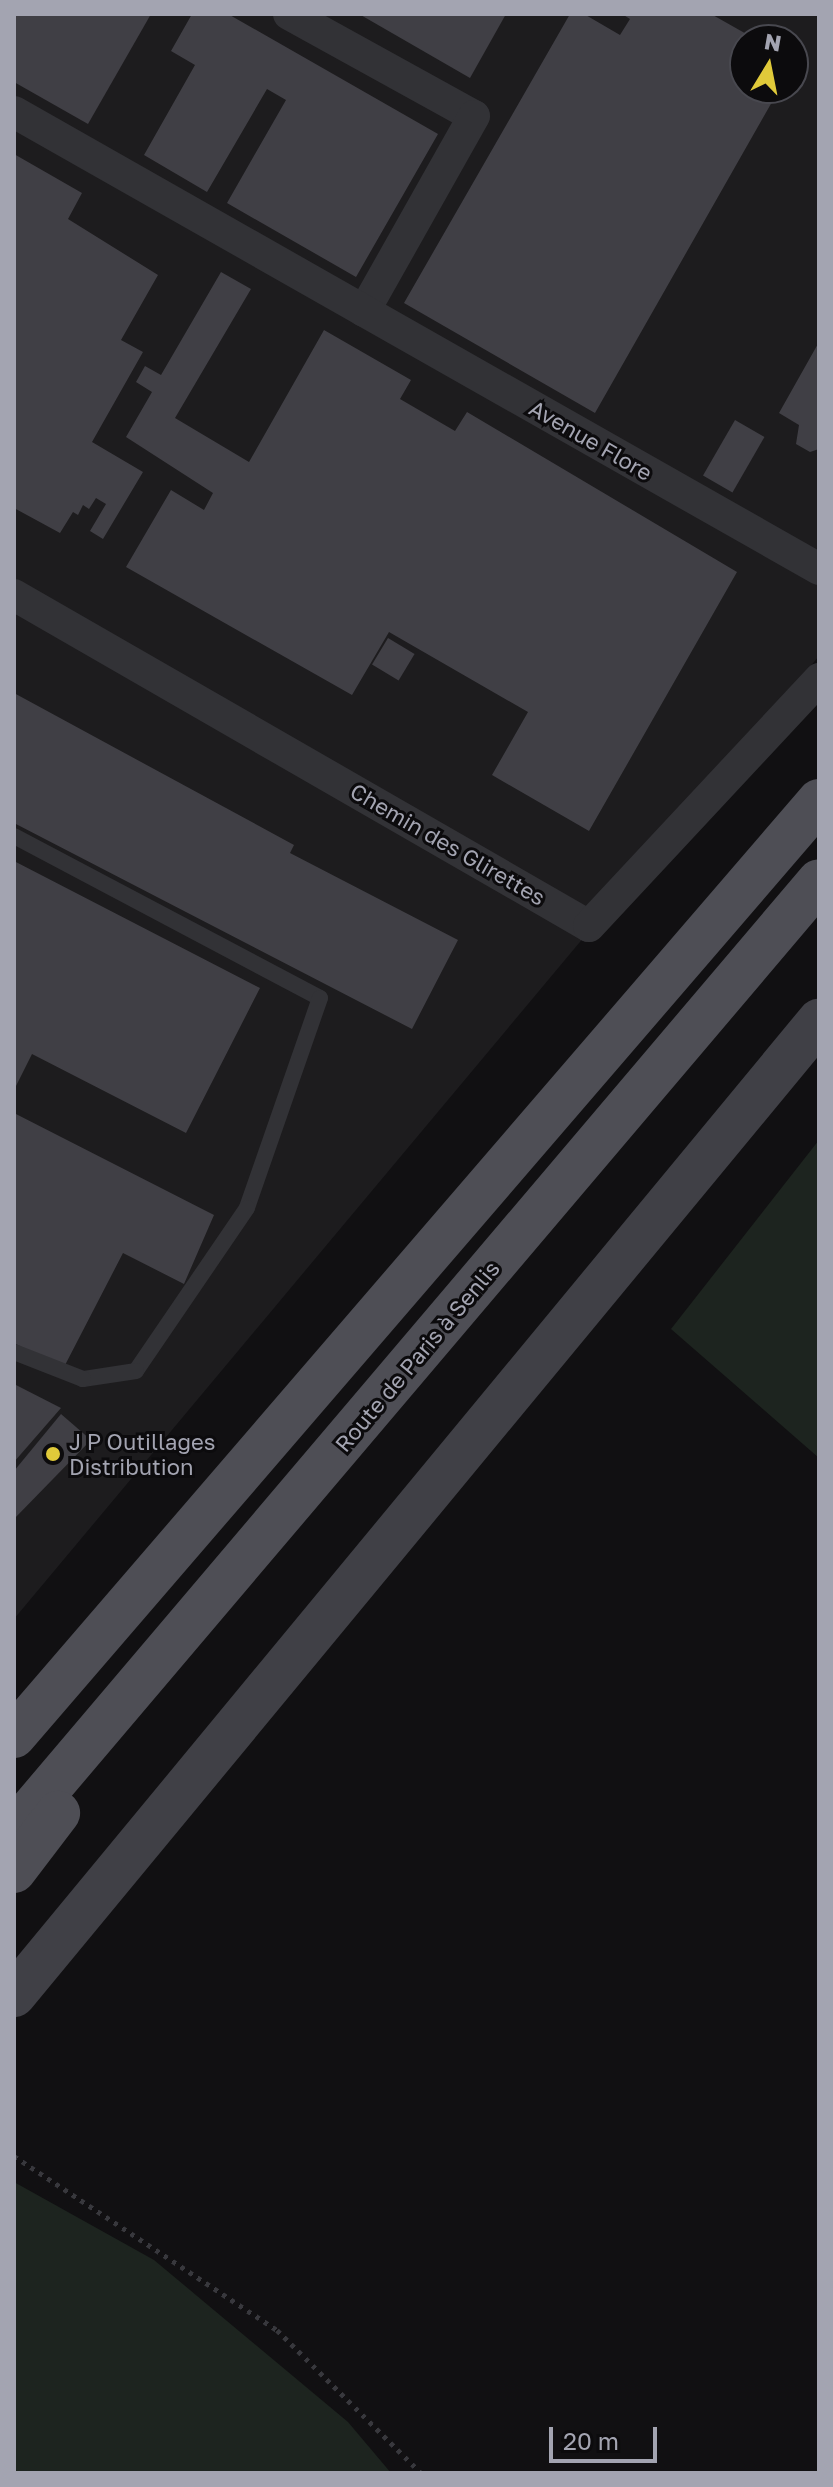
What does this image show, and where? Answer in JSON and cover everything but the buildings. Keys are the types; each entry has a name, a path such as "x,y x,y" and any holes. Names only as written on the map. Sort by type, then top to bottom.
{"main road":[{"path":"15,1735 300,1411 819,801"},
{"name":"Route de Paris à Senlis","path":"14,1830 819,881"},
{"path":"14,1871 56,1818 74,1762"}],"street":[{"path":"289,14 474,116 364,311"},
{"name":"Avenue Flore","path":"14,112 819,569"},
{"name":"Chemin des Glirettes","path":"14,595 589,926 819,679"},
{"path":"14,1995 819,1021"}],"lane":[{"path":"14,836 320,998 247,1208 136,1371 83,1379 14,1352"}],"path":[{"path":"14,2156 277,2330 421,2473"}],"shaded area":[{"path":"14,14 819,14 819,656 14,1619"},
{"path":"819,1140 819,1458 671,1329"},
{"path":"14,2182 154,2260 348,2422 391,2473 14,2473"}],"place":[{"name":"J P Outillages Distribution","path":"53,1454"}]}
